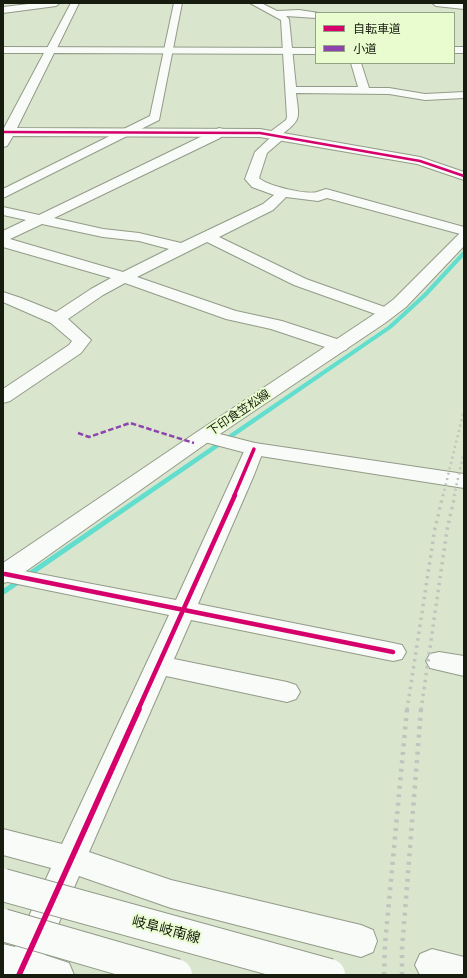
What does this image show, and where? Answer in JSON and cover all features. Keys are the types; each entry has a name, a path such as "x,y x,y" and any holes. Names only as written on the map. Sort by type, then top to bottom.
{"street":[{"path":"3,10 56,3"},
{"path":"75,3 5,135 126,132 253,132 420,161 464,176"},
{"path":"3,194 155,118 178,3"},
{"path":"254,3 285,19 292,90 293,117 291,122 274,135"},
{"path":"436,3 464,6"},
{"path":"276,14 299,13 315,15"},
{"path":"3,50 315,51"},
{"path":"356,64 364,90"},
{"path":"292,90 390,91 425,97 464,95"},
{"path":"3,237 216,135 219,132"},
{"path":"274,135 277,138 261,152 252,179 257,184 282,192 318,197 326,193 464,230"},
{"path":"57,319 97,292 124,277 268,207 279,198 282,192"},
{"path":"3,211 103,233 139,237 182,248"},
{"path":"206,236 300,282 387,313"},
{"name":"下印食笠松線","path":"7,575 387,313 400,303 464,237"},
{"path":"3,242 124,277 203,306 232,315 276,325 340,346"},
{"path":"3,297 57,319 82,340 75,349 3,397"},
{"path":"207,437 248,448 464,482"},
{"path":"57,975 15,967 71,860 244,476 248,448"},
{"path":"7,575 393,652"},
{"path":"439,661 464,666"},
{"path":"158,665 287,692"},
{"path":"3,842 71,860 171,894 361,941"},
{"name":"岐阜岐南線","path":"3,885 329,975"},
{"path":"3,925 176,975"},
{"path":"432,965 464,973"}],"waterway":[{"path":"3,592 390,327 425,295 464,253"}],"railway":[{"path":"443,496 464,410"},
{"path":"454,496 464,452"},
{"path":"407,710 435,528 443,495"},
{"path":"421,710 447,530 455,495"},
{"path":"384,975 385,944 407,709"},
{"path":"402,975 402,949 421,709"}],"marked path":[{"path":"78,433 89,437 130,423 194,443"}],"cycle path":[{"path":"3,132 260,133 420,161 464,176"},
{"path":"19,975 244,475 254,449"},
{"path":"5,574 393,652"}]}
